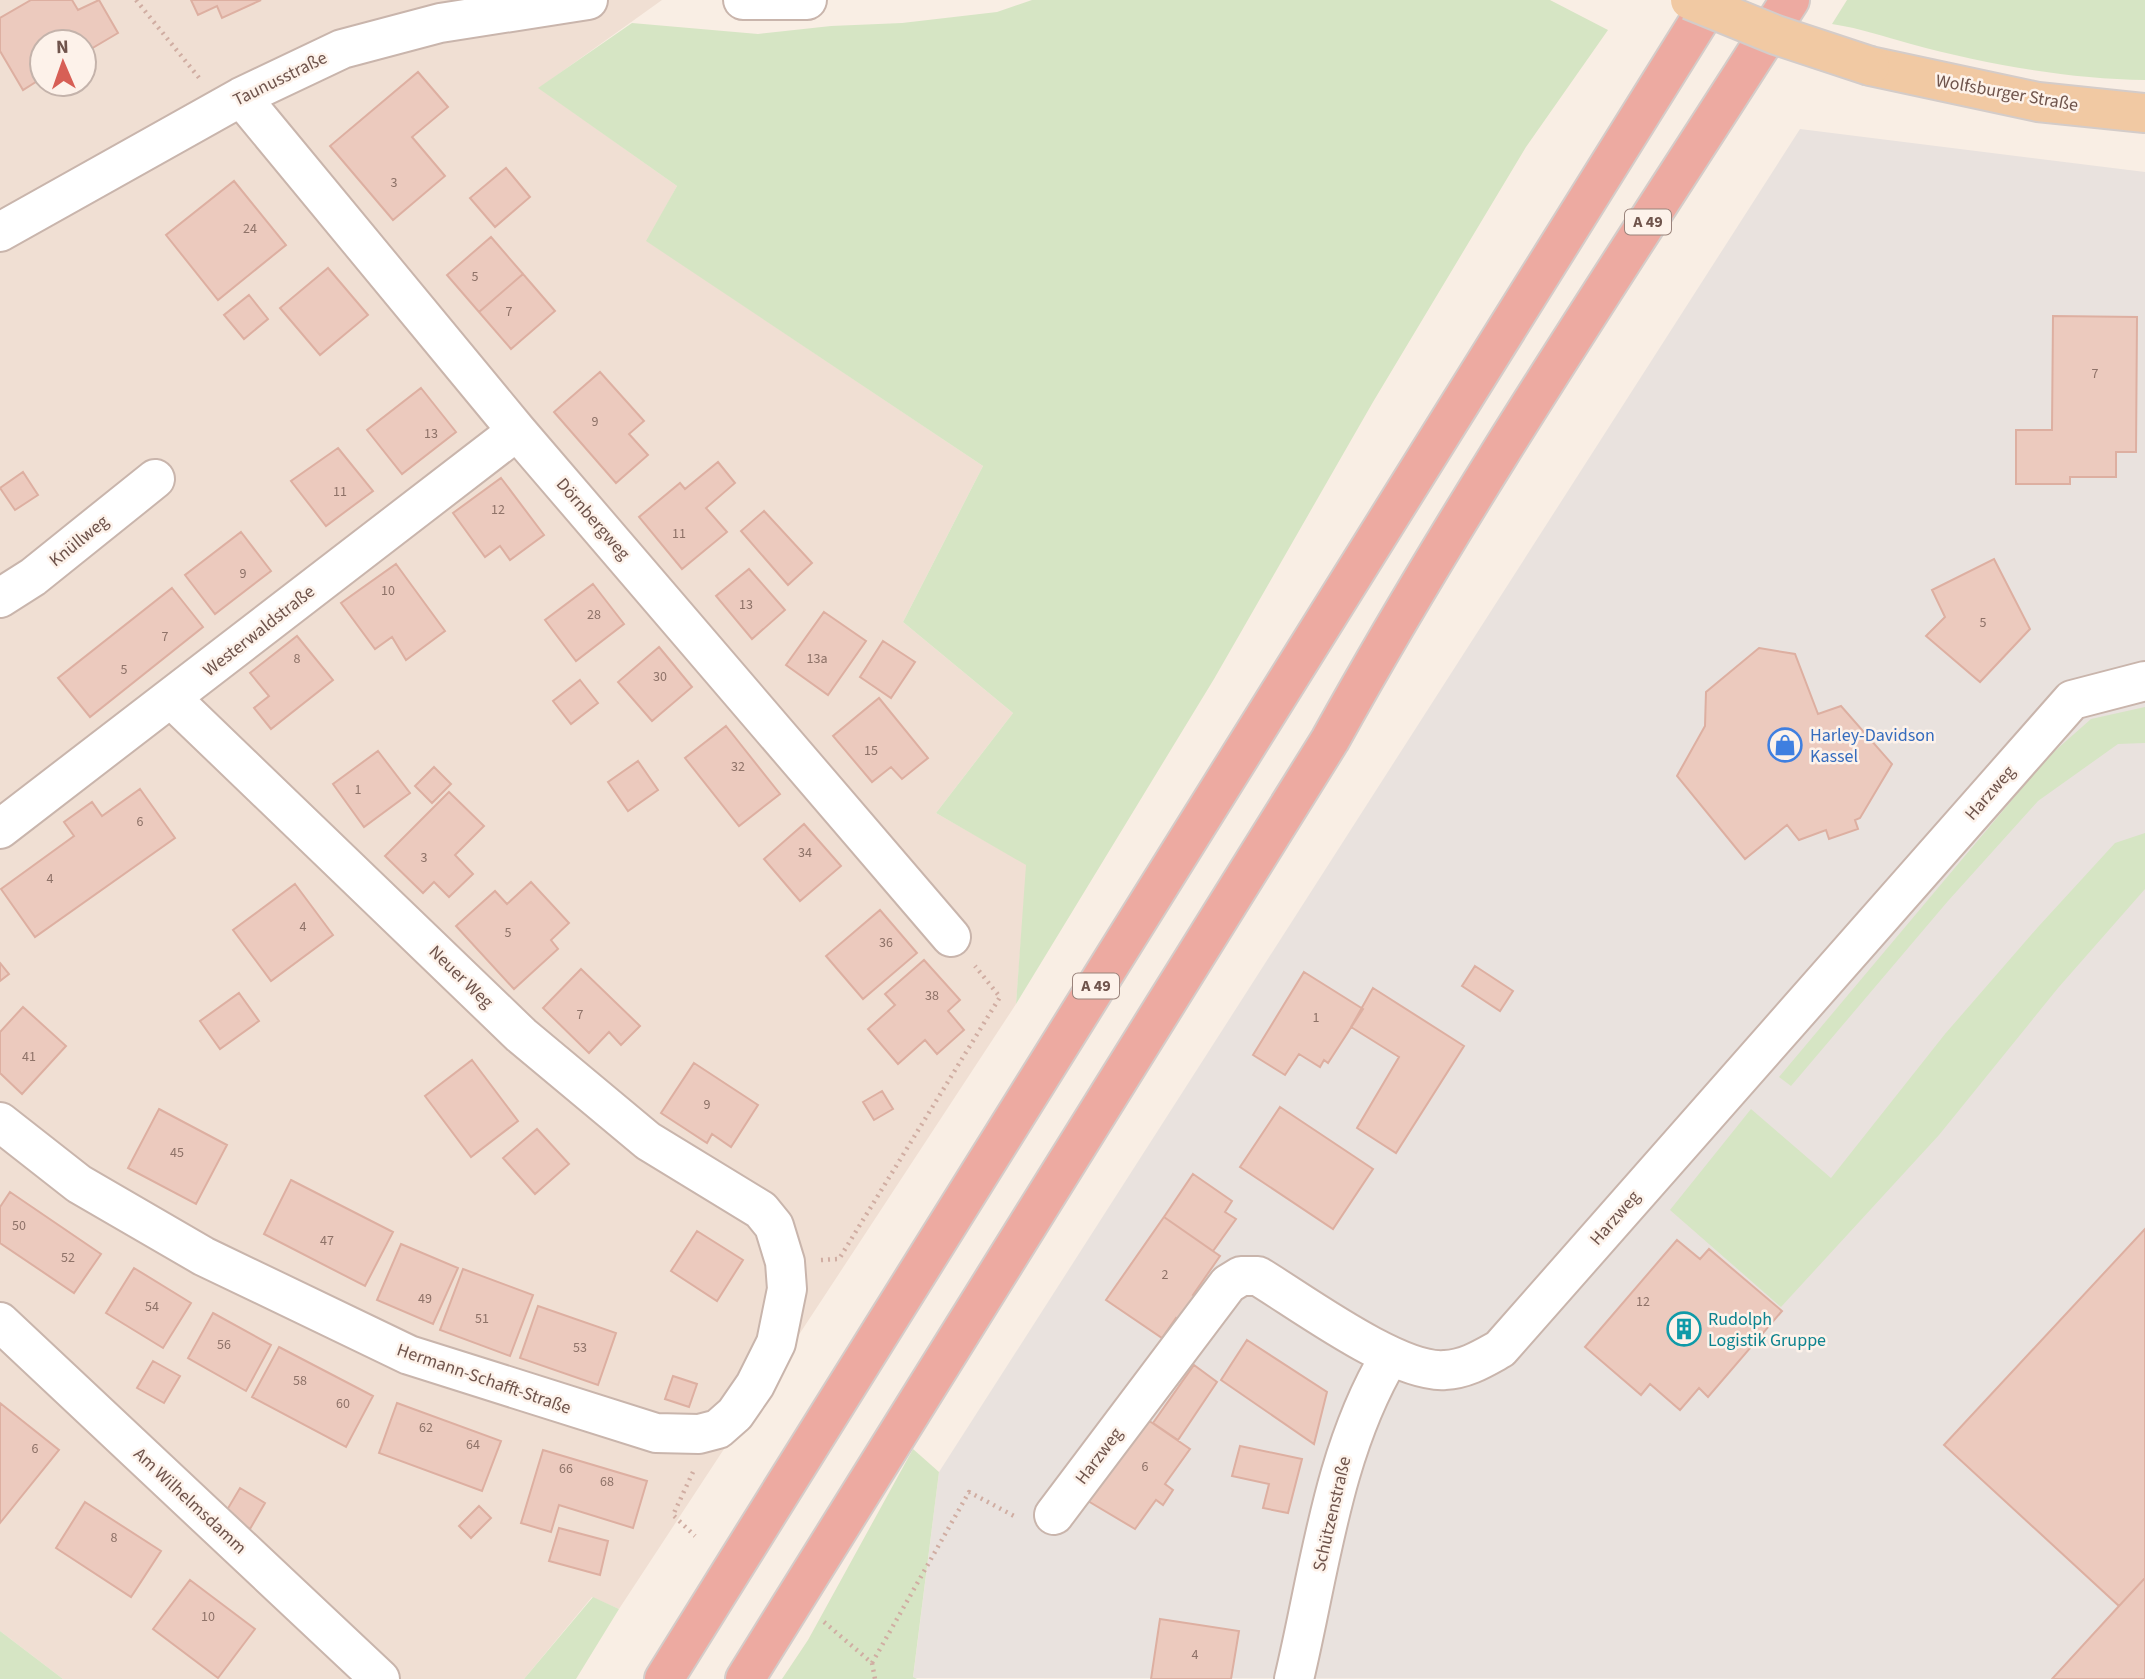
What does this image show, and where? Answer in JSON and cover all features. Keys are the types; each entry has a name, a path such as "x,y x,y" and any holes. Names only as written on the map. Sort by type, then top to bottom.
{"highway":[{"name":"A 49","path":"663,1679 1712,0"},
{"name":"A 49","path":"745,1679 1323,752 1506,444 1790,0"}],"main road":[{"name":"Wolfsburger Straße","path":"1690,0 1776,35 1870,66 2038,102 2145,113"}],"street":[{"name":"Taunusstraße","path":"0,232 232,102 342,49 437,11 588,0"},
{"path":"743,0 807,0"},
{"name":"Dörnbergweg","path":"232,102 951,937"},
{"name":"Westerwaldstraße","path":"0,829 517,431"},
{"name":"Knüllweg","path":"0,598 33,577 155,479"},
{"name":"Harzweg","path":"1054,1516 1228,1284 1241,1276 1258,1276 1408,1365 1444,1371 1474,1364 1500,1349 2072,700 2145,681"},
{"name":"Neuer Weg","path":"172,699 520,1035 648,1141 761,1210 774,1226"},
{"name":"Hermann-Schafft-Straße","path":"0,1122 79,1184 203,1256 409,1355 656,1433 699,1434 718,1429 735,1414 755,1385 776,1343 786,1289 785,1262 774,1226"},
{"name":"Am Wilhelmsdamm","path":"0,1322 380,1679"},
{"name":"Schützenstraße","path":"1294,1679 1351,1434 1368,1392 1390,1356"}],"path":[{"path":"136,0 232,102"},
{"path":"785,1262 839,1259 1000,997 951,937"},
{"path":"694,1473 673,1515 695,1536"},
{"path":"872,1664 969,1492 1019,1519 1054,1516"},
{"path":"821,1620 872,1664 875,1679"}],"shaded area":[{"path":"0,0 662,0 539,88 677,186 647,241 983,466 903,622 1013,713 936,813 1027,865 1016,1004 619,1609 592,1597 524,1679 63,1679 0,1631"},
{"path":"1800,129 2145,172 2145,1679 913,1678 939,1472"}],"green space":[{"path":"1032,0 1550,0 1608,30 1526,147 1373,402 1214,679 1016,1004 1026,865 936,813 1013,713 903,622 983,466 646,241 677,186 538,88 632,23 758,34 831,26 902,23 997,12"},
{"path":"1847,0 2145,0 2145,80 2086,77 1997,64 1832,24"},
{"path":"2145,707 2145,743 2118,744 2038,801 1948,901 1791,1086 1779,1077 2048,757 2091,719"},
{"path":"2145,833 2145,889 2058,988 1939,1135 1781,1307 1670,1210 1751,1109 1831,1178 1945,1034 2038,927 2115,843"},
{"path":"913,1449 939,1472 913,1677 917,1679 782,1679 808,1640"},
{"path":"593,1597 619,1609 576,1679 524,1679"},
{"path":"0,1631 63,1679 0,1679"}],"building":[{"path":"31,0 72,0 78,10 99,0 118,33 98,45 98,28 28,28 28,87 23,90 0,51 0,18"},
{"path":"191,0 261,0 222,18 217,6 198,15"},
{"path":"418,72 448,107 412,137 445,176 393,220 330,146"},
{"path":"506,168 530,197 495,227 470,198"},
{"path":"234,181 286,245 218,300 166,235"},
{"path":"491,237 523,274 479,312 447,275"},
{"path":"328,268 368,315 320,355 280,308"},
{"path":"523,274 555,311 511,349 479,312"},
{"path":"249,295 268,319 244,339 224,315"},
{"path":"2053,316 2137,317 2136,452 2116,452 2116,477 2070,477 2070,484 2016,484 2016,430 2052,430"},
{"path":"600,372 644,421 629,434 648,455 616,483 554,412"},
{"path":"421,388 456,432 402,474 367,430"},
{"path":"338,448 373,491 326,526 291,481"},
{"path":"718,462 735,483 706,508 727,532 682,569 639,517 680,483 685,489"},
{"path":"23,472 38,495 15,510 0,488"},
{"path":"501,478 544,535 510,560 500,546 485,557 453,513"},
{"path":"764,511 812,563 788,585 741,531"},
{"path":"241,532 271,571 215,614 185,575"},
{"path":"1994,559 2030,629 1980,682 1926,636 1945,617 1932,590"},
{"path":"396,564 445,631 406,660 392,637 375,649 341,603"},
{"path":"749,569 785,610 752,639 716,596"},
{"path":"593,584 624,624 576,661 545,620"},
{"path":"172,588 203,627 90,717 58,678"},
{"path":"824,612 866,641 828,695 786,665"},
{"path":"297,636 333,680 271,729 254,708 269,696 250,673"},
{"path":"883,641 915,662 891,698 860,677"},
{"path":"659,647 692,687 652,721 618,682"},
{"name":"Harley-Davidson Kassel","path":"1759,648 1795,654 1818,714 1841,706 1892,764 1860,818 1855,820 1858,829 1829,839 1826,830 1799,840 1787,825 1745,859 1677,776 1705,726 1706,692"},
{"path":"580,680 598,703 571,724 553,701"},
{"path":"879,698 928,758 902,779 891,767 872,782 833,736"},
{"path":"726,726 780,794 739,826 685,758"},
{"path":"378,751 410,793 364,827 333,784"},
{"path":"638,761 658,790 628,811 608,782"},
{"path":"434,767 451,784 432,803 415,786"},
{"path":"140,789 175,838 35,937 1,889 74,836 64,822 92,802 102,816"},
{"path":"449,792 484,826 455,855 473,874 449,897 434,882 423,893 385,856"},
{"path":"804,824 841,866 800,901 764,859"},
{"path":"531,882 569,923 551,940 558,949 514,989 456,926 495,891 507,904"},
{"path":"295,884 333,935 271,981 233,930"},
{"path":"880,910 917,953 863,999 826,956"},
{"path":"924,960 960,1000 948,1011 964,1030 937,1054 925,1040 898,1064 868,1029 895,1005 885,994"},
{"path":"0,963 9,974 0,981"},
{"path":"1475,966 1513,991 1500,1011 1462,986"},
{"path":"581,969 640,1026 621,1045 609,1032 589,1053 543,1008"},
{"path":"1304,972 1363,1009 1328,1063 1324,1060 1320,1067 1299,1054 1285,1075 1253,1055"},
{"path":"1373,988 1464,1046 1396,1153 1357,1128 1399,1057 1351,1027"},
{"path":"239,993 259,1021 220,1049 200,1021"},
{"path":"23,1007 66,1046 22,1094 0,1073 0,1032"},
{"path":"472,1060 518,1121 471,1157 425,1096"},
{"path":"694,1063 758,1105 731,1147 712,1134 707,1143 661,1113"},
{"path":"882,1091 893,1109 874,1120 863,1102"},
{"path":"1280,1107 1373,1169 1333,1229 1240,1167"},
{"path":"159,1109 227,1145 196,1204 128,1168"},
{"path":"537,1129 569,1164 535,1194 503,1158"},
{"path":"1193,1174 1232,1201 1225,1212 1236,1219 1213,1251 1164,1217"},
{"path":"291,1180 393,1232 365,1286 264,1234"},
{"path":"10,1192 101,1254 74,1293 0,1243 0,1207"},
{"path":"1164,1217 1220,1256 1193,1295 1201,1300 1184,1324 1176,1318 1162,1338 1106,1300"},
{"path":"2145,1229 2145,1578 2119,1606 1944,1445"},
{"path":"697,1231 743,1260 717,1301 671,1271"},
{"name":"Rudolph Logistik Gruppe","path":"1677,1240 1700,1259 1709,1249 1782,1311 1708,1397 1699,1388 1680,1410 1650,1384 1641,1395 1585,1347"},
{"path":"401,1244 458,1268 433,1324 377,1300"},
{"path":"134,1268 191,1303 163,1348 106,1313"},
{"path":"463,1269 533,1295 510,1356 440,1330"},
{"path":"538,1306 616,1333 598,1385 520,1358"},
{"path":"213,1313 271,1345 246,1391 188,1358"},
{"path":"1247,1340 1327,1392 1314,1444 1221,1380"},
{"path":"279,1347 373,1396 346,1447 252,1397"},
{"path":"153,1361 180,1376 164,1403 137,1388"},
{"path":"1194,1365 1217,1382 1178,1440 1153,1423"},
{"path":"673,1376 697,1384 689,1407 665,1399"},
{"path":"0,1403 59,1450 0,1523"},
{"path":"397,1403 501,1441 482,1491 379,1453"},
{"path":"1145,1418 1190,1449 1165,1484 1173,1490 1163,1505 1156,1500 1135,1529 1088,1501"},
{"path":"1240,1446 1302,1459 1288,1513 1263,1508 1269,1484 1232,1476"},
{"path":"543,1450 647,1481 633,1528 559,1505 551,1532 521,1523"},
{"path":"240,1488 265,1503 250,1529 224,1515"},
{"path":"85,1502 161,1551 131,1597 56,1548"},
{"path":"479,1506 491,1518 471,1538 459,1526"},
{"path":"559,1528 608,1541 600,1575 549,1561"},
{"path":"2145,1578 2145,1679 2052,1679 2119,1606"},
{"path":"190,1580 255,1629 218,1678 153,1629"},
{"path":"1160,1619 1239,1631 1231,1679 1151,1679"}],"place":[{"name":"Harley-Davidson Kassel","path":"1785,745"},
{"name":"Rudolph Logistik Gruppe","path":"1684,1329"}]}
